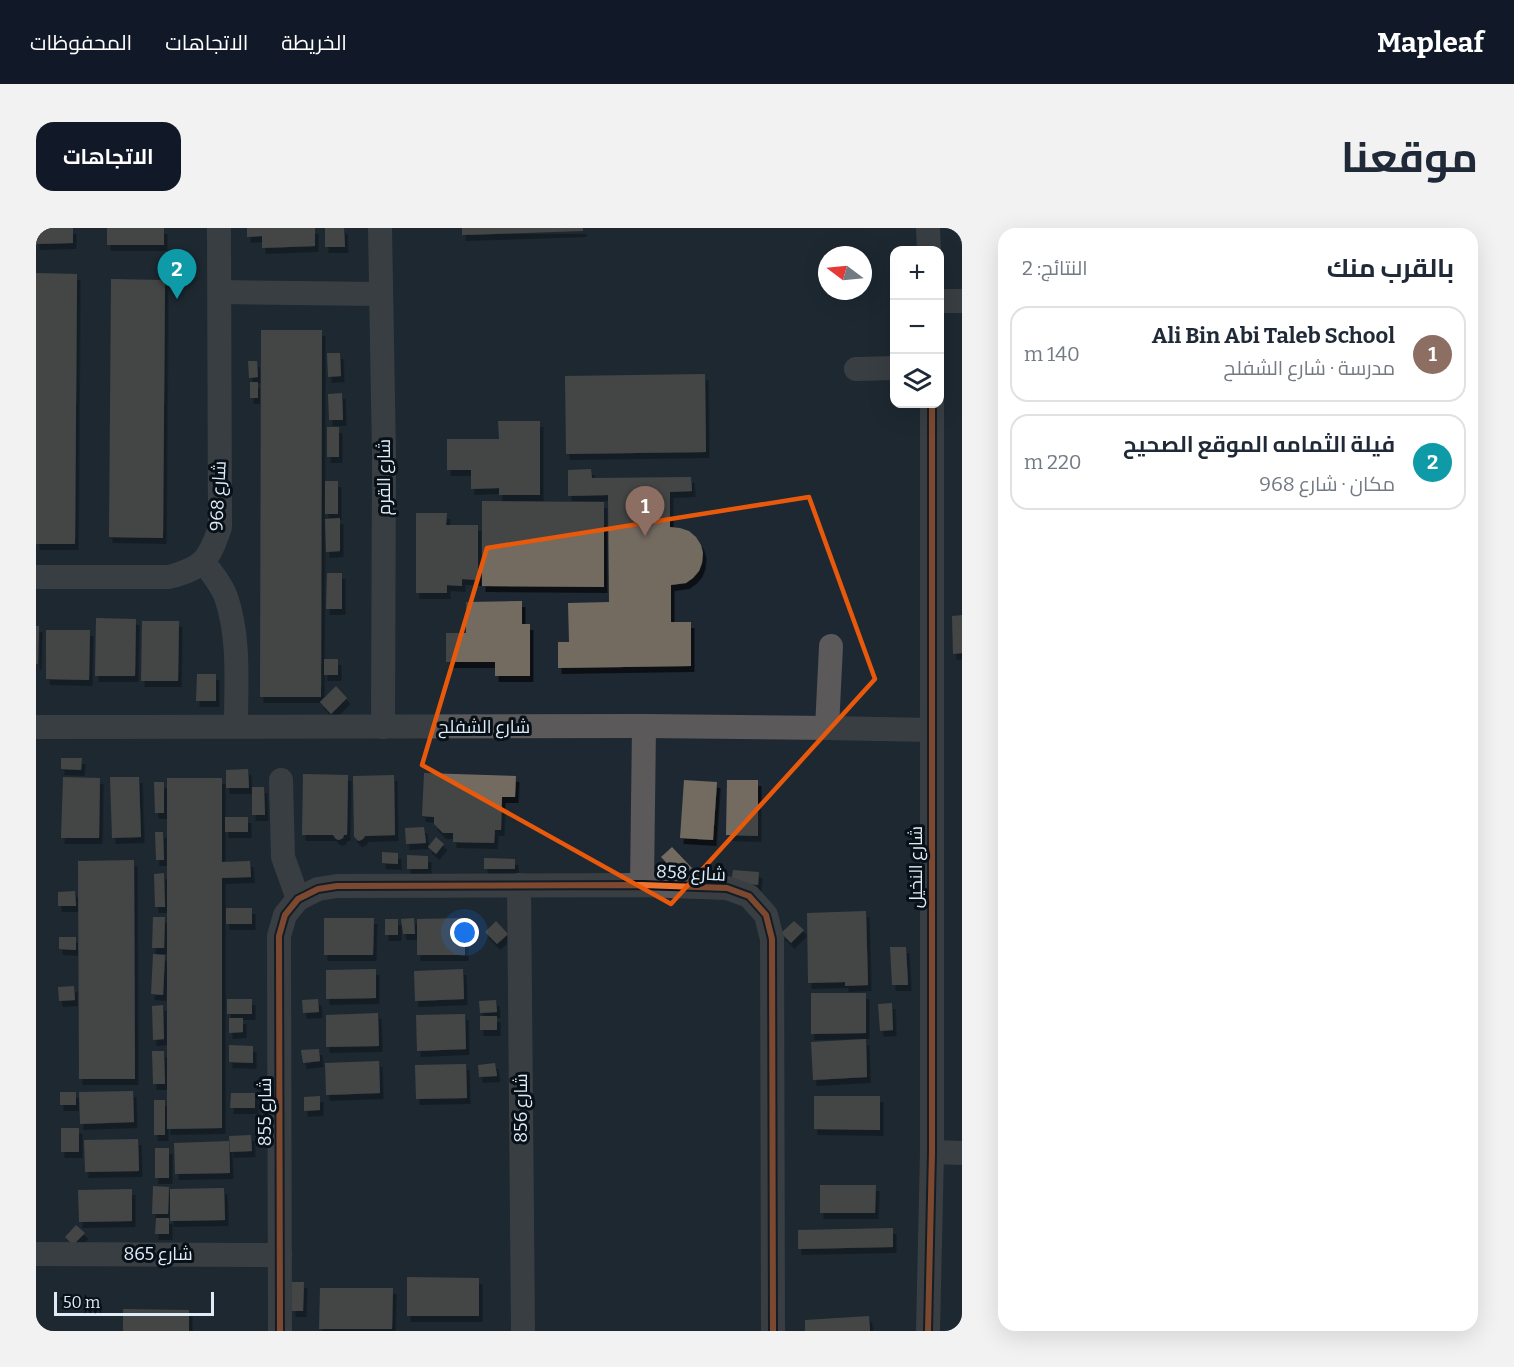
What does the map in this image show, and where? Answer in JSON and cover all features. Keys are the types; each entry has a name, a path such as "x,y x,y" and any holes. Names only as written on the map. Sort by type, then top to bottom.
{"street":[{"name":"شارع 968","path":"203,562 214,547 220,527 219,228"},
{"name":"شارع القرم","path":"380,228 384,455 383,727"},
{"path":"928,228 929,246"},
{"path":"219,292 381,294"},
{"path":"944,301 962,301"},
{"path":"856,369 890,368"},
{"name":"شارع النخيل","path":"928,1331 932,1152 932,408"},
{"path":"36,577 169,577 188,572 203,562 225,596 235,641 236,726"},
{"path":"827,728 831,646"},
{"name":"شارع الشفلح","path":"36,727 644,726 932,730"},
{"name":"شارع 858","path":"642,885 644,726"},
{"path":"281,780 283,857 298,899"},
{"name":"شارع 856","path":"519,885 523,1331"},
{"name":"شارع 858","path":"298,899 318,889 337,886 642,885 727,888 749,896 766,915 772,939 773,1331"},
{"name":"شارع 855","path":"280,1331 279,936 285,915 298,899"},
{"path":"932,1152 962,1153"},
{"name":"شارع 865","path":"36,1254 280,1255"}],"highlighted area":[{"path":"809,497 875,679 671,904 422,765 487,548"}],"building":[{"path":"36,228 73,228 73,243 36,244"},
{"path":"107,228 164,228 164,245 107,245"},
{"path":"247,228 315,228 315,246 262,248 262,236 247,237"},
{"path":"325,228 344,228 345,247 325,247"},
{"path":"462,228 583,228 583,231 462,235"},
{"path":"959,228 962,228 962,241 960,241"},
{"path":"36,273 77,274 75,544 36,544"},
{"path":"111,279 165,280 163,538 109,537"},
{"path":"261,330 322,330 321,697 260,697"},
{"path":"327,353 340,353 341,376 328,377"},
{"path":"248,361 257,361 258,377 249,378"},
{"path":"705,374 706,452 566,454 565,376"},
{"path":"250,382 258,382 258,398 250,398"},
{"path":"342,393 343,420 329,420 328,394"},
{"path":"498,421 540,421 540,495 499,495 499,488 471,489 471,470 447,470 447,439 499,439"},
{"path":"327,427 339,427 339,457 327,457"},
{"path":"591,469 592,478 691,477 692,491 670,492 670,527 689,531 696,537 703,553 699,571 693,578 686,583 671,585 671,622 691,622 691,666 558,668 558,642 569,642 568,603 609,602 608,495 568,496 568,470"},
{"path":"325,481 338,481 338,514 325,514"},
{"path":"482,501 604,502 604,587 482,586"},
{"path":"416,513 447,513 446,525 478,525 478,580 462,579 462,586 447,585 447,593 416,593"},
{"path":"340,518 340,551 326,552 325,519"},
{"path":"327,573 342,573 342,609 326,609"},
{"path":"522,601 522,624 530,624 530,676 495,676 495,662 446,662 446,633 466,633 466,602"},
{"path":"962,615 962,653 953,654 952,616"},
{"path":"96,618 136,619 135,676 95,676"},
{"path":"142,621 179,621 178,681 141,681"},
{"path":"36,626 39,626 38,664 36,664"},
{"path":"46,630 90,630 89,680 46,679"},
{"path":"324,659 338,659 338,675 324,675"},
{"path":"197,674 216,674 216,701 196,701"},
{"path":"336,686 347,698 331,714 320,702"},
{"path":"61,758 82,758 81,770 61,769"},
{"path":"248,769 249,788 226,788 226,770"},
{"path":"424,773 516,776 515,797 502,797 501,830 495,830 494,843 453,842 453,833 443,833 434,824 434,817 422,816"},
{"path":"303,774 348,775 347,835 343,838 339,840 333,835 302,835"},
{"path":"394,775 395,835 365,836 359,841 354,836 353,776"},
{"path":"63,777 100,778 99,838 61,838"},
{"path":"110,777 139,777 141,837 112,838"},
{"path":"167,778 222,778 222,862 250,861 251,877 222,878 222,1128 167,1129"},
{"path":"684,780 717,782 713,840 680,838"},
{"path":"727,780 758,780 758,836 726,835"},
{"path":"154,782 164,782 164,813 155,813"},
{"path":"252,787 264,787 265,815 252,815"},
{"path":"225,817 248,817 248,832 225,832"},
{"path":"424,827 426,843 406,844 405,828"},
{"path":"155,832 163,832 164,860 156,860"},
{"path":"436,837 444,844 436,854 428,847"},
{"path":"672,847 692,868 681,878 661,857"},
{"path":"382,852 398,853 398,864 382,863"},
{"path":"407,855 428,856 428,869 407,869"},
{"path":"484,858 515,859 515,869 484,869"},
{"path":"134,860 135,1079 79,1079 78,861"},
{"path":"698,870 710,872 708,883 696,881"},
{"path":"733,870 759,872 758,885 731,882"},
{"path":"164,873 165,907 155,907 154,874"},
{"path":"75,891 76,906 58,906 58,892"},
{"path":"226,908 252,908 252,924 226,924"},
{"path":"866,911 868,985 845,986 845,982 808,983 807,913"},
{"path":"153,917 165,917 164,948 152,948"},
{"path":"324,918 374,918 373,955 324,955"},
{"path":"414,918 415,934 403,934 401,919"},
{"path":"465,918 465,955 417,955 417,919"},
{"path":"385,919 398,919 398,935 385,935"},
{"path":"496,921 508,934 497,944 485,932"},
{"path":"794,921 804,930 791,943 781,933"},
{"path":"59,937 76,937 76,950 59,949"},
{"path":"890,947 906,947 908,985 892,985"},
{"path":"153,954 165,955 163,995 151,994"},
{"path":"376,969 376,998 326,999 326,970"},
{"path":"463,969 464,999 415,1001 414,971"},
{"path":"74,986 75,1000 59,1001 58,987"},
{"path":"811,993 866,993 866,1033 811,1034"},
{"path":"227,999 252,999 252,1014 227,1014"},
{"path":"318,999 319,1012 303,1013 302,1000"},
{"path":"496,1000 497,1012 480,1013 479,1001"},
{"path":"892,1003 893,1030 880,1031 878,1004"},
{"path":"163,1005 164,1039 153,1040 152,1006"},
{"path":"378,1013 379,1046 326,1047 326,1015"},
{"path":"465,1014 466,1049 417,1051 416,1015"},
{"path":"480,1016 497,1016 497,1030 480,1030"},
{"path":"229,1018 243,1018 243,1032 229,1033"},
{"path":"866,1039 867,1077 813,1080 811,1042"},
{"path":"229,1045 253,1046 253,1063 229,1062"},
{"path":"319,1049 320,1061 303,1063 301,1050"},
{"path":"152,1051 164,1051 165,1084 153,1084"},
{"path":"379,1061 380,1093 326,1095 325,1063"},
{"path":"495,1063 497,1076 479,1077 478,1065"},
{"path":"466,1064 467,1098 416,1099 415,1065"},
{"path":"133,1091 134,1122 80,1124 79,1092"},
{"path":"60,1092 76,1092 76,1105 60,1105"},
{"path":"231,1093 255,1093 255,1108 230,1108"},
{"path":"320,1096 320,1110 304,1111 304,1097"},
{"path":"814,1096 880,1096 880,1130 814,1129"},
{"path":"154,1100 165,1100 165,1135 154,1135"},
{"path":"61,1128 79,1128 79,1152 61,1152"},
{"path":"251,1135 252,1151 230,1152 229,1136"},
{"path":"138,1139 139,1171 85,1172 84,1140"},
{"path":"229,1141 230,1173 175,1174 174,1143"},
{"path":"155,1148 169,1148 169,1178 155,1178"},
{"path":"820,1185 876,1185 875,1213 820,1213"},
{"path":"153,1186 169,1187 168,1214 152,1214"},
{"path":"224,1188 225,1220 170,1221 170,1189"},
{"path":"132,1189 132,1221 79,1222 78,1190"},
{"path":"156,1218 169,1218 169,1234 155,1234"},
{"path":"76,1225 85,1233 73,1245 65,1237"},
{"path":"893,1228 893,1247 798,1249 798,1230"},
{"path":"407,1277 479,1278 479,1316 407,1316"},
{"path":"292,1282 304,1282 303,1311 292,1311"},
{"path":"320,1288 393,1288 392,1329 319,1329"},
{"path":"123,1309 189,1310 189,1331 123,1331"},
{"path":"869,1316 870,1331 805,1331 805,1320"}],"cycle path":[{"path":"928,1331 932,1152 932,408"},
{"path":"280,1331 279,936 285,915 298,899 318,889 337,886 642,885 727,888 749,896 766,915 772,939 773,1331"}],"place":[{"name":"فيلة الثمامه الموقع الصحيح","path":"177,299"},
{"name":"Ali Bin Abi Taleb School","path":"645,536"}]}
